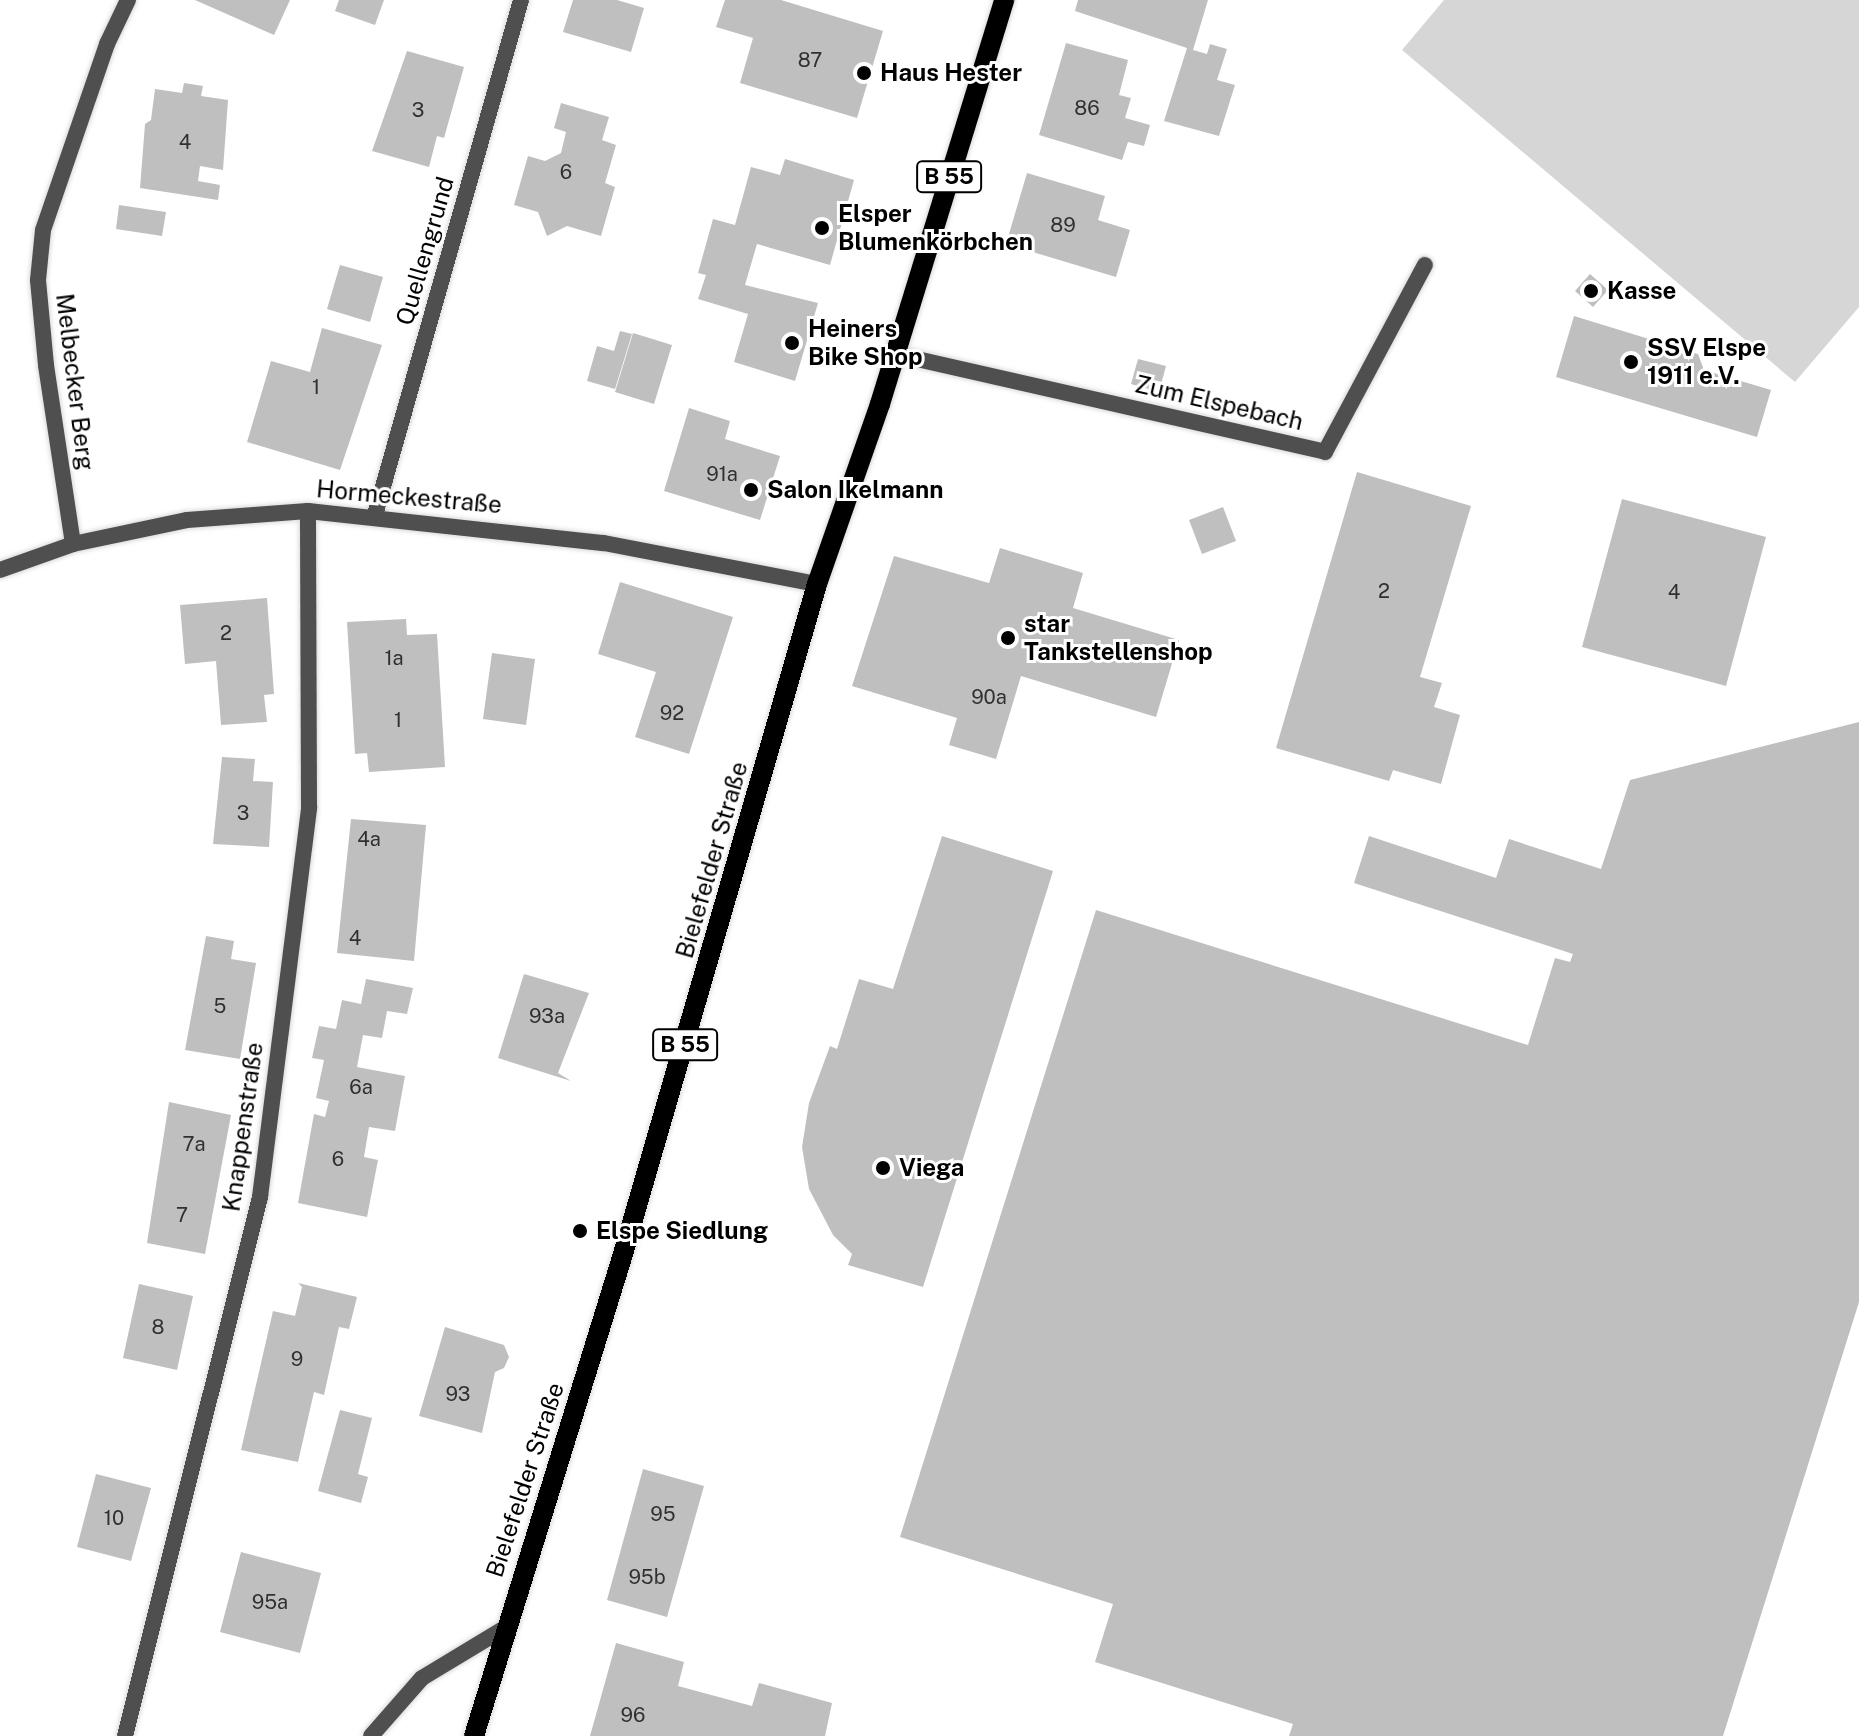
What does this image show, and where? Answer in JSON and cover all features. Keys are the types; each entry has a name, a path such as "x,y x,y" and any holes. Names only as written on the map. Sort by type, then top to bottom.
{"main road":[{"name":"Bielefelder Straße","path":"474,1736 623,1254 817,584 895,354 1004,0"}],"street":[{"name":"Melbecker Berg","path":"73,544 46,365 38,280 43,230 107,44 128,0"},
{"name":"Quellengrund","path":"375,515 521,0"},
{"name":"Zum Elspebach","path":"895,354 1325,452 1425,265"},
{"name":"Hormeckestraße","path":"0,570 73,544 187,520 308,511 375,515 604,543 817,584"},
{"name":"Knappenstraße","path":"125,1736 260,1197 309,808 308,511"},
{"path":"371,1736 422,1678 505,1628"}],"shaded area":[{"path":"1444,0 1859,0 1859,307 1795,382 1402,50"}],"building":[{"path":"195,0 290,0 274,35"},
{"path":"339,0 384,0 375,25 335,11"},
{"path":"573,0 617,0 644,8 631,52 563,32"},
{"path":"725,0 781,0 883,31 857,118 740,83 753,38 716,27"},
{"path":"1078,0 1208,0 1193,50 1207,54 1210,44 1227,49 1217,80 1235,85 1219,136 1164,121 1187,48 1075,11"},
{"path":"1066,43 1128,60 1119,95 1131,98 1125,118 1150,125 1144,146 1128,142 1122,160 1039,135"},
{"path":"407,51 464,67 444,138 437,136 429,167 372,151"},
{"path":"184,83 203,86 201,96 228,100 223,170 200,166 198,181 220,185 218,200 140,188 145,124 151,120 155,89 182,93"},
{"path":"561,103 609,117 602,140 616,145 605,183 615,187 601,236 567,226 547,236 538,212 514,205 528,156 545,161 561,153 566,132 554,128"},
{"path":"785,159 854,180 830,265 757,244 752,261 745,285 818,303 795,381 734,362 748,314 698,299 706,275 698,273 713,219 735,225 751,167 780,175"},
{"path":"1027,173 1105,196 1098,220 1130,230 1116,277 1006,244"},
{"path":"119,205 166,212 162,236 116,229"},
{"path":"340,265 383,277 370,322 327,309"},
{"name":"Kasse","path":"1590,274 1608,290 1593,307 1575,291"},
{"name":"SSV Elspe 1911 e.V.","path":"1574,316 1698,354 1704,370 1771,390 1757,437 1556,377"},
{"path":"322,328 382,345 340,470 247,442 271,361 310,372"},
{"path":"620,331 632,334 615,389 587,381 597,346 614,351"},
{"path":"633,333 672,345 654,404 615,392"},
{"path":"1138,359 1166,366 1159,392 1131,384"},
{"path":"689,408 730,421 725,439 780,456 760,520 664,491"},
{"path":"1357,472 1471,506 1420,677 1442,683 1434,707 1460,715 1441,784 1393,770 1389,781 1276,748"},
{"path":"1622,499 1766,537 1726,686 1582,647"},
{"path":"1223,507 1236,541 1202,554 1189,520"},
{"path":"1000,548 1083,573 1073,608 1179,640 1156,717 1021,676 996,759 949,745 957,718 852,686 894,556 989,583"},
{"path":"620,582 733,617 689,754 635,737 656,672 598,654"},
{"path":"267,598 274,694 264,695 267,722 221,725 216,661 185,664 180,605"},
{"path":"406,619 407,635 437,634 445,767 369,772 367,753 355,754 347,622"},
{"path":"492,653 535,659 526,725 483,719"},
{"path":"1859,722 1859,1302 1723,1736 1289,1736 1293,1724 1095,1662 1113,1604 900,1537 1096,910 1528,1045 1555,958 1570,962 1573,954 1354,883 1369,836 1496,878 1509,839 1601,869 1630,780"},
{"path":"222,757 255,759 253,781 273,782 269,847 213,844"},
{"path":"351,819 426,825 414,961 337,953"},
{"path":"942,836 1053,871 923,1287 848,1265 852,1254 833,1235 809,1189 802,1147 809,1103 830,1046 837,1049 859,979 893,989"},
{"path":"206,936 234,941 231,959 256,963 240,1059 185,1050"},
{"path":"524,974 589,993 558,1073 571,1081 498,1058"},
{"path":"366,979 413,988 407,1014 387,1011 382,1038 363,1035 357,1067 405,1076 395,1131 369,1127 364,1157 378,1160 367,1217 298,1203 314,1114 325,1117 329,1101 316,1098 324,1060 312,1058 319,1026 336,1029 342,1000 361,1004"},
{"path":"169,1102 231,1115 205,1254 147,1243"},
{"path":"298,1283 357,1297 349,1329 339,1327 324,1395 314,1392 298,1462 241,1450 273,1311 295,1316 302,1287"},
{"path":"139,1284 193,1296 177,1370 123,1358"},
{"path":"445,1327 504,1345 509,1357 504,1368 495,1372 482,1433 419,1416"},
{"path":"340,1410 372,1418 358,1474 368,1477 361,1503 318,1491"},
{"path":"643,1469 704,1486 667,1617 607,1600"},
{"path":"96,1474 151,1488 131,1561 77,1547"},
{"path":"241,1552 321,1573 300,1653 220,1632"},
{"path":"616,1643 684,1662 678,1686 752,1706 759,1683 832,1703 825,1736 590,1736"}],"place":[{"name":"Haus Hester","path":"864,73"},
{"name":"Elsper Blumenkörbchen","path":"822,228"},
{"name":"Kasse","path":"1591,291"},
{"name":"Heiners Bike Shop","path":"792,343"},
{"name":"SSV Elspe 1911 e.V.","path":"1631,362"},
{"name":"Salon Ikelmann","path":"751,490"},
{"name":"star Tankstellenshop","path":"1008,638"},
{"name":"Viega","path":"883,1168"},
{"name":"Elspe Siedlung","path":"580,1231"}]}
